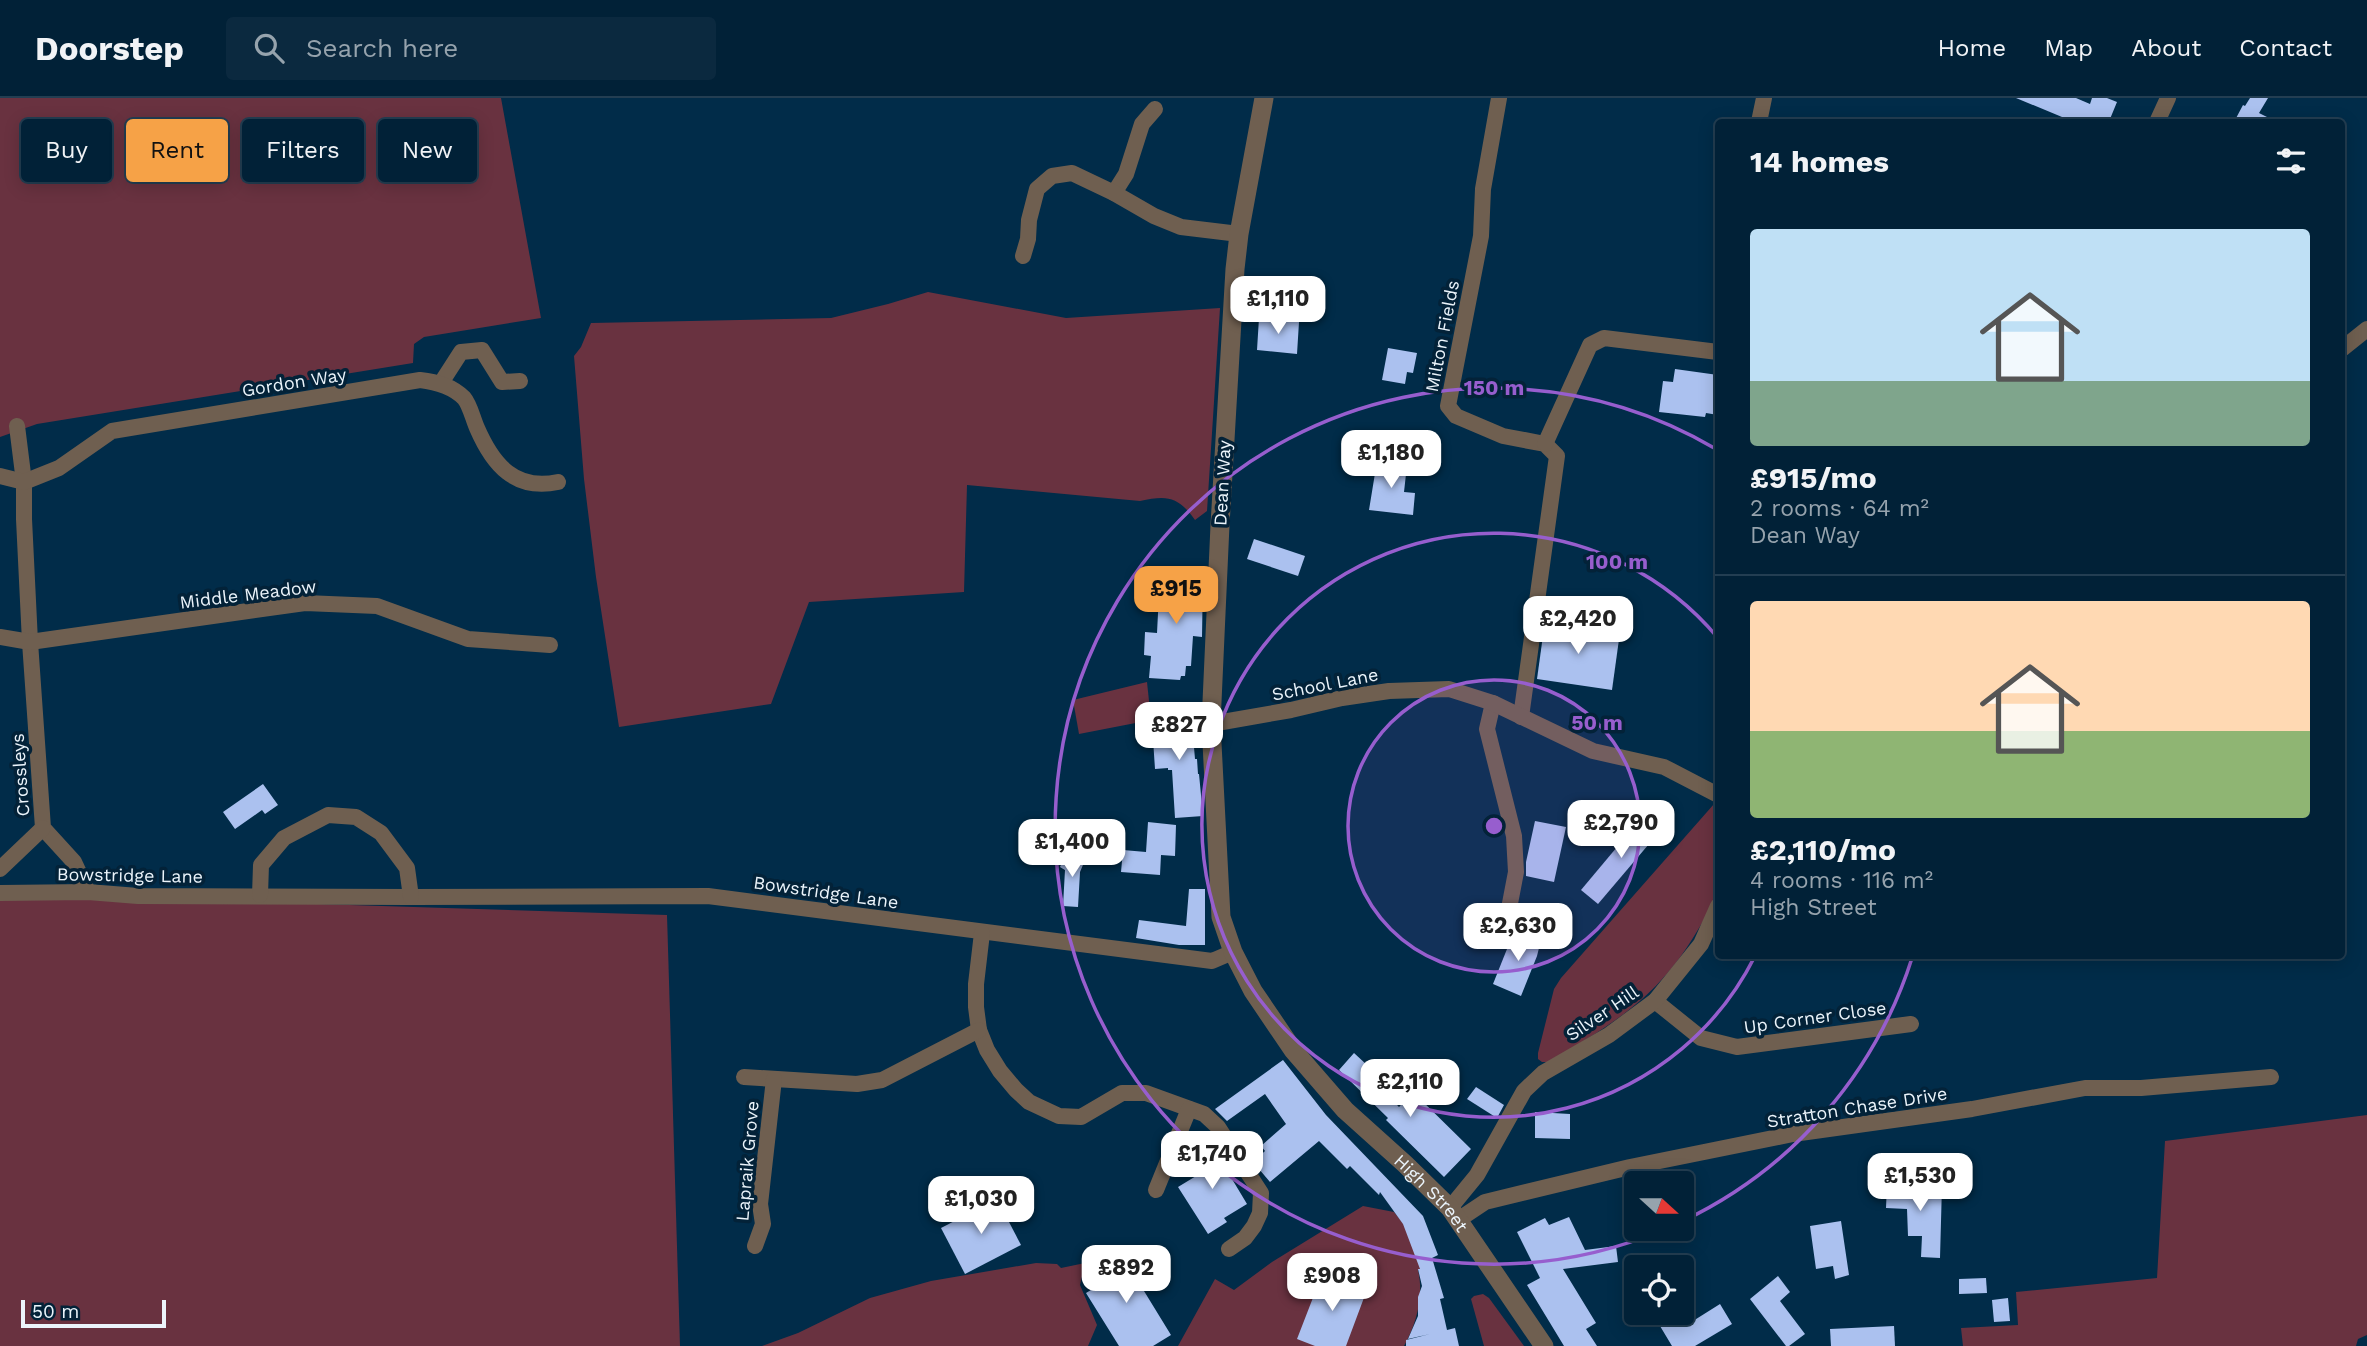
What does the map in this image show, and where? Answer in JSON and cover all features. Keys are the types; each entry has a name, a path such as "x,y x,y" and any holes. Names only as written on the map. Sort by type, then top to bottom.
{"street":[{"name":"Dean Way","path":"1233,953 1221,917 1211,724 1233,294 1240,234 1264,98"},
{"name":"Milton Fields","path":"1499,98 1483,189 1481,236 1448,406 1456,416 1503,436 1545,444"},
{"path":"1760,119 1764,98"},
{"path":"2158,119 2168,98"},
{"path":"1114,193 1126,174 1142,124 1155,109"},
{"path":"1023,256 1037,189 1052,176 1072,173 1154,216 1181,226 1240,234"},
{"path":"2345,347 2367,329"},
{"path":"1521,717 1556,456 1545,444 1590,345 1604,338 1715,352"},
{"path":"520,381 502,382 482,350 461,352 441,383 465,399 489,454 502,470 514,478 541,485 558,482"},
{"name":"Gordon Way","path":"24,482 59,468 112,431 420,380 441,383"},
{"name":"Crossleys","path":"17,426 24,482 30,642 43,828 74,862 88,892"},
{"path":"0,477 24,482"},
{"name":"Middle Meadow","path":"0,637 30,642 305,603 377,606 468,639 550,645"},
{"name":"School Lane","path":"1211,724 1389,691 1449,689 1493,703 1593,751 1664,767 1715,793"},
{"path":"1493,703 1486,729 1514,836 1516,872 1507,919"},
{"path":"260,895 261,865 284,838 328,816 356,817 381,833 407,868 411,897"},
{"name":"Crossleys","path":"0,869 43,828"},
{"name":"Bowstridge Lane","path":"0,893 88,892 138,896 708,896 1212,961 1233,953"},
{"name":"Silver Hill","path":"1454,1214 1524,1091 1543,1073 1609,1035 1655,1001 1701,944 1715,913"},
{"path":"982,933 976,984 979,1030 987,1050 1016,1090 1030,1102 1052,1113 1068,1117 1081,1117 1122,1093 1146,1093 1204,1114 1218,1128 1261,1193 1260,1213 1254,1226 1245,1238 1229,1249"},
{"name":"High Street","path":"1233,953 1253,991 1293,1050 1320,1083 1454,1214 1544,1346"},
{"name":"Up Corner Close","path":"1655,1001 1700,1038 1737,1047 1911,1024"},
{"name":"Lapraik Grove","path":"744,1077 857,1084 882,1080 979,1030"},
{"name":"Stratton Chase Drive","path":"1454,1214 1485,1202 1630,1167 1793,1134 1972,1109 2085,1088 2141,1088 2271,1077"},
{"name":"Lapraik Grove","path":"755,1246 763,1224 760,1204 774,1079"},
{"path":"1156,1190 1189,1109"}],"shaded area":[{"path":"0,98 501,98 541,318 424,337 414,344 413,363 37,424 0,437"},
{"path":"928,292 1066,318 1220,308 1207,511 1195,520 1183,506 1165,498 1140,501 967,485 964,592 809,602 771,704 619,727 584,479 574,356 581,347 591,323 831,318"},
{"path":"1147,682 1151,720 1079,734 1073,700"},
{"path":"1715,805 1715,894 1708,912 1684,952 1651,990 1615,1021 1548,1062 1542,1062 1538,1059 1538,1053 1554,989"},
{"path":"0,894 667,915 680,1346 0,1346"},
{"path":"2367,1115 2367,1335 2358,1339 2356,1346 1963,1346 1961,1328 2018,1325 2016,1292 2157,1278 2165,1141"},
{"path":"1363,1206 1394,1212 1432,1258 1434,1266 1418,1270 1418,1309 1404,1346 1178,1346 1215,1279 1234,1290 1272,1262"},
{"path":"1036,1263 1057,1264 1061,1268 1085,1263 1080,1285 1097,1325 1088,1346 762,1346 798,1333 870,1298 931,1281"},
{"path":"1483,1294 1489,1298 1524,1346 1484,1346 1471,1299"}],"building":[{"path":"2016,98 2076,98 2090,104 2092,98 2107,98 2117,102 2110,119 2067,119"},
{"path":"2250,98 2268,98 2259,113 2271,119 2236,119 2243,105 2245,106"},
{"path":"1259,318 1299,322 1297,354 1257,350"},
{"path":"1388,348 1417,353 1413,373 1407,372 1405,384 1382,380"},
{"path":"1675,369 1715,375 1715,414 1706,413 1705,417 1659,412 1663,381 1673,382"},
{"path":"1377,461 1407,465 1404,492 1415,493 1413,515 1369,510"},
{"path":"1254,539 1305,556 1298,576 1247,559"},
{"path":"1160,574 1203,575 1202,637 1193,636 1191,666 1186,666 1185,676 1181,676 1180,680 1149,678 1151,656 1144,655 1145,632 1157,633"},
{"path":"1545,621 1620,632 1612,690 1537,679"},
{"path":"1191,712 1203,816 1175,818 1172,770 1155,769 1152,724 1166,721 1166,713"},
{"path":"263,784 278,805 265,814 262,810 235,829 223,812"},
{"path":"1643,816 1660,831 1598,904 1581,890"},
{"path":"1535,821 1566,827 1554,882 1526,876 1526,862"},
{"path":"1148,822 1176,825 1175,856 1161,855 1160,875 1121,872 1123,850 1146,852"},
{"path":"1067,851 1085,860 1080,872 1078,907 1063,906 1065,870 1060,867"},
{"path":"1189,889 1205,889 1205,945 1179,945 1136,938 1139,920 1186,926"},
{"path":"1515,929 1541,940 1521,996 1493,984"},
{"path":"1354,1053 1380,1077 1376,1083 1399,1107 1413,1092 1471,1149 1444,1177 1339,1070"},
{"path":"1283,1060 1326,1115 1423,1216 1438,1255 1432,1258 1444,1298 1440,1299 1447,1330 1455,1328 1459,1346 1406,1346 1406,1340 1430,1334 1408,1339 1418,1316 1418,1297 1422,1286 1420,1269 1403,1224 1380,1192 1379,1195 1350,1166 1347,1169 1319,1141 1270,1182 1253,1162 1265,1151 1261,1146 1286,1124 1265,1094 1227,1121 1215,1109"},
{"path":"1476,1087 1504,1105 1497,1118 1467,1099"},
{"path":"1535,1112 1570,1114 1570,1139 1535,1138"},
{"path":"1211,1144 1247,1204 1224,1218 1227,1222 1208,1234 1178,1187 1201,1173 1191,1157"},
{"path":"1887,1184 1942,1185 1940,1258 1921,1257 1922,1236 1908,1236 1907,1209 1886,1208"},
{"path":"997,1199 1021,1245 965,1274 941,1228"},
{"path":"1569,1217 1585,1250 1616,1246 1618,1262 1563,1269 1596,1323 1586,1329 1597,1346 1564,1346 1527,1285 1540,1278 1517,1232 1545,1218 1549,1225"},
{"path":"1841,1221 1849,1275 1835,1279 1833,1266 1816,1269 1810,1226"},
{"path":"1117,1247 1171,1335 1153,1346 1119,1346 1086,1293 1109,1279 1097,1260"},
{"path":"1339,1271 1356,1278 1351,1290 1365,1295 1346,1346 1315,1346 1297,1339 1321,1277 1334,1282"},
{"path":"1778,1276 1790,1292 1780,1301 1805,1334 1789,1346 1786,1346 1750,1299"},
{"path":"1986,1278 1987,1293 1959,1294 1959,1279"},
{"path":"2008,1298 2010,1321 1994,1322 1992,1300"},
{"path":"1720,1304 1732,1324 1695,1346 1672,1346 1660,1326 1694,1325 1694,1320"},
{"path":"1894,1326 1895,1346 1831,1346 1830,1329"}]}
